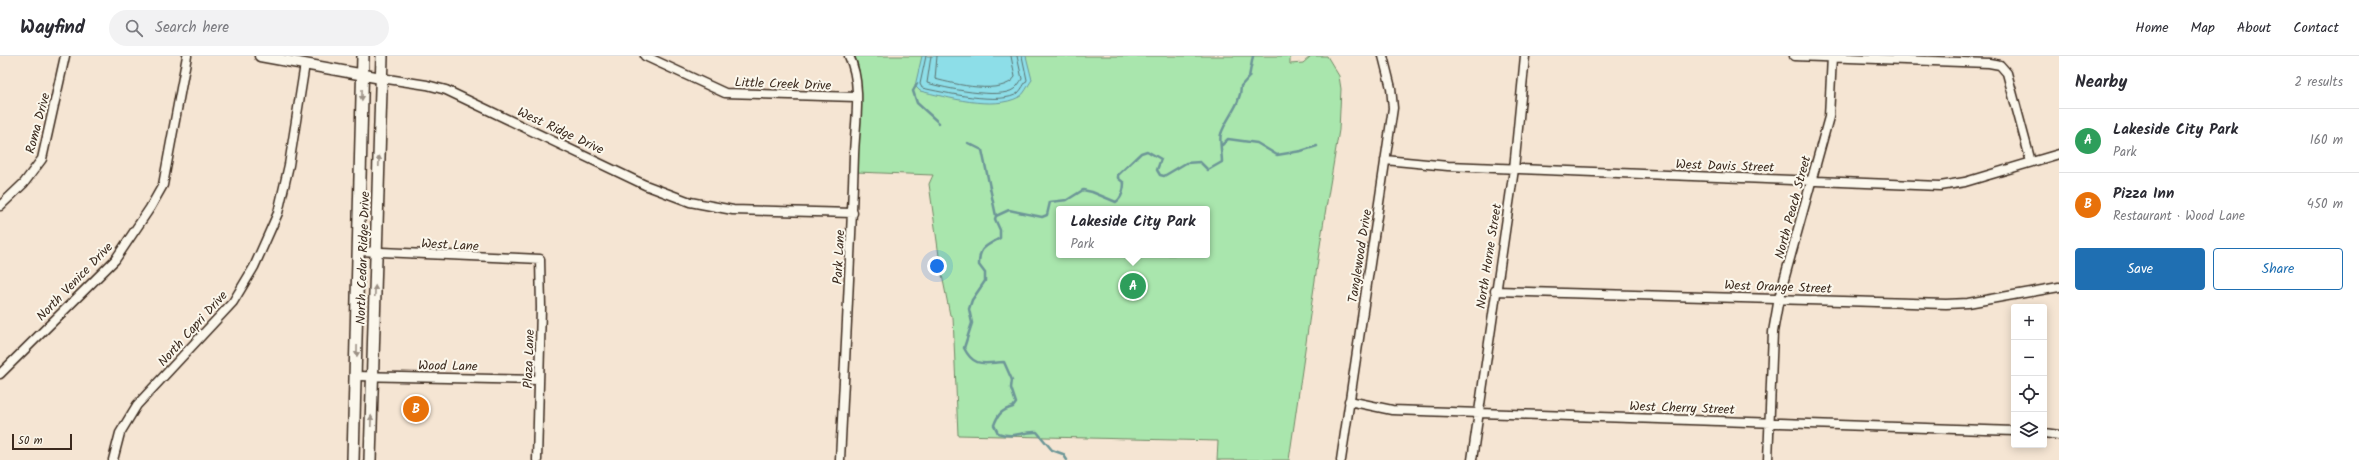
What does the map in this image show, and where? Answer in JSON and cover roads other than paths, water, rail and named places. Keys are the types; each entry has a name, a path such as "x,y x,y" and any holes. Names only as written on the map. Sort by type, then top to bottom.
{"main road":[{"name":"North Cedar Ridge Drive","path":"353,460 363,56"},
{"name":"North Cedar Ridge Drive","path":"370,460 382,56"}],"street":[{"name":"Roma Drive","path":"0,206 24,183 42,159 66,56"},
{"name":"North Venice Drive","path":"0,374 115,260 163,186 187,56"},
{"name":"West Ridge Drive","path":"260,56 428,85 446,90 645,185 690,202 733,210 853,213"},
{"name":"Little Creek Drive","path":"645,56 725,93 856,97"},
{"name":"Park Lane","path":"840,460 853,213 856,97 854,66 849,56"},
{"name":"Tanglewood Drive","path":"1341,460 1393,108 1391,88 1383,56"},
{"name":"North Horne Street","path":"1472,460 1477,412 1514,169 1525,56"},
{"path":"1794,56 1989,63 2000,65 2008,73 2031,162"},
{"name":"North Peach Street","path":"1768,460 1773,332 1779,298 1829,117 1832,57"},
{"name":"North Capri Drive","path":"113,460 120,433 137,405 233,302 254,267 278,213 289,165 305,64"},
{"name":"West Davis Street","path":"1386,160 1420,164 1514,169 1940,186 1965,182 2059,154"},
{"name":"West Lane","path":"359,251 540,259"},
{"name":"Plaza Lane","path":"537,460 541,308 540,259"},
{"name":"West Orange Street","path":"1495,291 1946,304 1968,303 2059,286"},
{"name":"Wood Lane","path":"356,376 372,375 539,380"},
{"name":"West Cherry Street","path":"1349,401 1392,410 2011,431"},
{"path":"2047,433 2059,435"}],"water":[{"path":"922,56 1026,56 1032,80 1021,96 1008,101 996,103 970,102 920,91 915,86"}],"waterway":[{"path":"996,216 1009,210 1042,217 1047,215 1050,202 1067,200 1083,190 1116,202 1121,196 1124,185 1124,183 1118,178 1118,175 1141,153 1147,151 1161,159 1157,170 1160,175 1164,176 1186,163 1200,162 1208,170 1222,162 1220,136 1239,99 1241,86 1249,77 1253,56"},
{"path":"917,84 913,91 917,103 939,123"},
{"path":"1222,145 1228,139 1257,143 1277,155 1301,151 1317,146"},
{"path":"968,143 982,150 996,216 995,219 1000,230 1000,238 984,248 980,254 979,265 985,273 985,281 972,300 969,309 972,323 964,348 972,359 980,363 1004,362 1012,380 1011,388 1016,403 1013,407 1003,411 997,418 994,425 998,433 1004,435 1014,435 1037,432 1052,450 1063,454 1067,460"}],"place":[{"name":"Lakeside City Park","path":"1133,286"},
{"name":"Pizza Inn","path":"416,409"}]}
